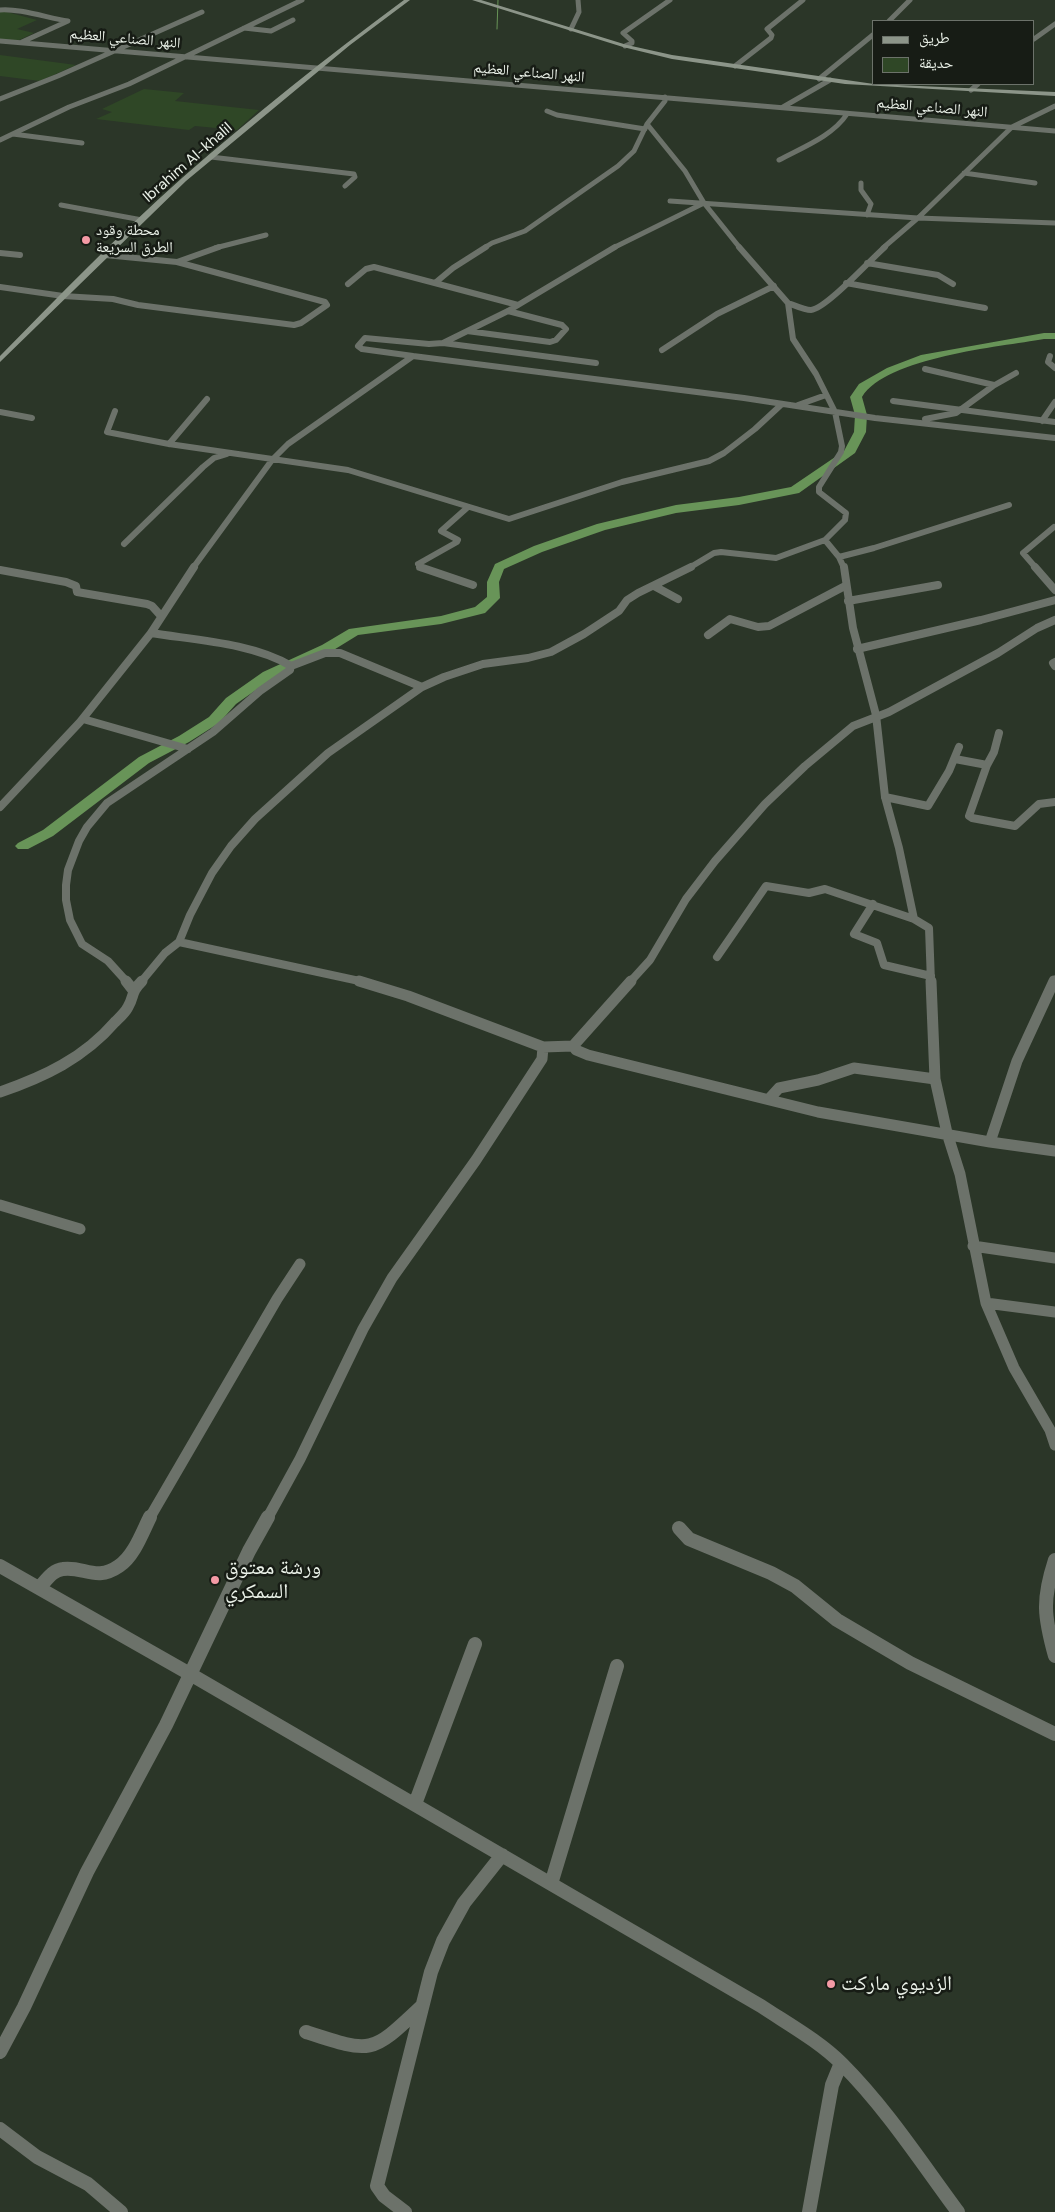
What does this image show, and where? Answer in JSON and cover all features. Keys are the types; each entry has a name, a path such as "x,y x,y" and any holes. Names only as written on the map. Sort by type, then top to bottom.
{"street":[{"path":"0,140 69,107 118,89 302,0"},
{"name":"Ibrahim Al-khalil","path":"0,360 105,255 211,157 319,68 407,0"},
{"path":"475,0 625,46 672,57 820,79 872,83"},
{"path":"571,29 578,12 578,0"},
{"path":"625,46 632,43 623,33 650,16 670,0"},
{"path":"736,66 771,38 772,35 767,29 803,0"},
{"path":"890,20 910,0"},
{"path":"0,10 9,9 45,18 68,21 19,43"},
{"path":"0,99 202,12"},
{"path":"244,28 272,31 293,20"},
{"path":"1035,38 1055,24"},
{"path":"820,79 872,36"},
{"name":"النهر الصناعي العظيم","path":"0,41 1055,131"},
{"path":"783,107 830,80"},
{"path":"900,85 1055,94"},
{"path":"971,90 977,85"},
{"path":"435,283 453,268 492,244 525,231 618,166 634,151 646,127 665,97"},
{"path":"547,111 557,115 646,127 685,171 704,203 747,257 788,303 808,310 815,309 846,283 867,262 918,218 1012,127 1027,118 1055,106"},
{"path":"779,160 817,136 833,129 846,118 847,114"},
{"path":"0,133 82,143"},
{"path":"211,157 354,174 355,177 345,186"},
{"path":"964,173 1035,183"},
{"path":"861,183 861,190 871,204 867,215"},
{"path":"670,201 918,218 1055,223"},
{"path":"443,343 508,311 592,259 654,226 704,203"},
{"path":"61,205 112,216 142,220"},
{"path":"177,262 218,246 266,235"},
{"path":"0,254 20,256"},
{"path":"0,287 63,296 113,299 138,306 294,325 301,323 327,305 316,299 177,262 105,255"},
{"path":"867,262 938,275 953,284"},
{"path":"348,284 370,267 518,305"},
{"path":"846,283 985,308"},
{"path":"662,350 717,314 774,286"},
{"path":"0,1092 30,1082 57,1069 86,1050 114,1024 128,1007 133,990 148,976 165,952 179,942 190,915 212,873 254,820 328,753 422,687 444,677 483,664 528,658 551,652 584,634 619,610 627,600 714,554 721,552 776,558 825,540 847,517 846,513 819,492 819,487 841,452 842,446 835,412 816,374 793,339 788,303"},
{"path":"466,331 550,342 556,340 566,329 562,325 508,311"},
{"path":"596,363 443,343 429,344 369,337 358,346 362,349 894,420 1055,438"},
{"path":"0,807 83,719 150,633 184,581 272,460 288,444 413,356"},
{"path":"1050,356 1048,362 1055,368"},
{"path":"925,369 994,385"},
{"path":"894,420 942,417 964,410 994,385 1016,373"},
{"path":"797,406 826,395"},
{"path":"169,444 207,399"},
{"path":"893,401 1055,422"},
{"path":"1042,421 1055,402"},
{"path":"115,411 107,432 169,444 348,470 509,519 622,482 709,461 724,453 755,429 782,404"},
{"path":"0,412 32,418"},
{"path":"124,544 203,466 214,458 230,453"},
{"path":"840,557 874,548 1009,504"},
{"path":"468,507 441,531 454,537 458,542 418,564 421,568 473,585"},
{"path":"1054,527 1024,553 1055,590"},
{"path":"825,540 840,557 845,570 845,586 857,649 876,716 885,797 899,848 914,919"},
{"path":"0,570 66,582 76,586 77,592 147,604 152,606 161,616"},
{"path":"848,601 938,585"},
{"path":"654,586 678,599"},
{"path":"708,635 730,619 758,627 773,625 845,586"},
{"path":"857,649 981,620 1055,600"},
{"path":"179,942 359,981 408,996 544,1047 573,1046 650,960 686,899 730,843 784,785 805,766 853,726 889,712 998,653 1037,628 1055,620"},
{"path":"150,633 249,650 287,663 290,666"},
{"path":"290,666 325,653 340,653 422,687"},
{"path":"1055,662 1053,663 1055,666"},
{"path":"133,990 108,961 83,945 79,939 66,906 65,876 72,853 97,813 120,793 214,732 260,691 290,670 290,666"},
{"path":"83,719 188,749"},
{"path":"1000,734 972,803 970,816 972,818 1017,826 1039,804 1055,802"},
{"path":"885,797 928,806 955,759 959,747"},
{"path":"955,759 987,765"},
{"path":"718,957 766,886 809,893 824,889 914,919 929,928 932,976 932,1038 936,1079 947,1133 960,1174 986,1303 1014,1368 1050,1430 1055,1445"},
{"path":"873,904 854,934 877,944 884,965 932,976"},
{"path":"990,1142 1017,1061 1055,980"},
{"path":"573,1046 576,1050 588,1055 854,1119 1055,1151"},
{"path":"0,2052 24,2007 87,1872 166,1724 249,1551 300,1459 336,1381 392,1278 484,1147 542,1059 544,1047"},
{"path":"770,1099 779,1088 818,1080 854,1068 936,1079"},
{"path":"0,1205 80,1229"},
{"path":"973,1246 1055,1258"},
{"path":"40,1588 54,1573 63,1568 95,1574 103,1573 120,1566 130,1555 168,1484 277,1299 300,1264"},
{"path":"986,1303 1055,1312"},
{"path":"679,1528 689,1539 771,1573 796,1586 837,1620 910,1663 1055,1734"},
{"path":"1055,1560 1045,1589 1055,1656"},
{"path":"0,1566 415,1804 761,2006 817,2043 841,2063 871,2096 958,2212"},
{"path":"415,1804 475,1644"},
{"path":"551,1884 617,1666"},
{"path":"405,2212 384,2196 377,2186 430,1972 443,1941 464,1903 502,1855"},
{"path":"306,2032 355,2047 371,2047 389,2035 422,2006"},
{"path":"809,2212 832,2085 841,2063"},
{"path":"0,2130 37,2156 88,2184 120,2212"}],"green space":[{"path":"3,11 37,20 17,29 34,33 17,41 0,40 0,12"},
{"path":"0,55 76,65 40,81 0,76"},
{"path":"144,89 184,93 175,101 259,110 237,130 195,126 189,130 96,119 112,112 102,109"}],"waterway":[{"path":"497,29 498,0"},
{"path":"23,846 48,833 144,760 184,739 214,720 231,701 268,675 327,648 354,632 441,620 480,610 494,598 493,582 499,567 538,549 601,527 676,509 739,501 795,490 849,453 860,432 861,415 856,397 863,386 891,370 925,357 1044,336 1055,336"}],"place":[{"name":"محطة وقود الطرق السريعة","path":"86,240"},
{"name":"ورشة معتوق السمكري","path":"215,1580"},
{"name":"الزديوي ماركت","path":"831,1984"}]}
